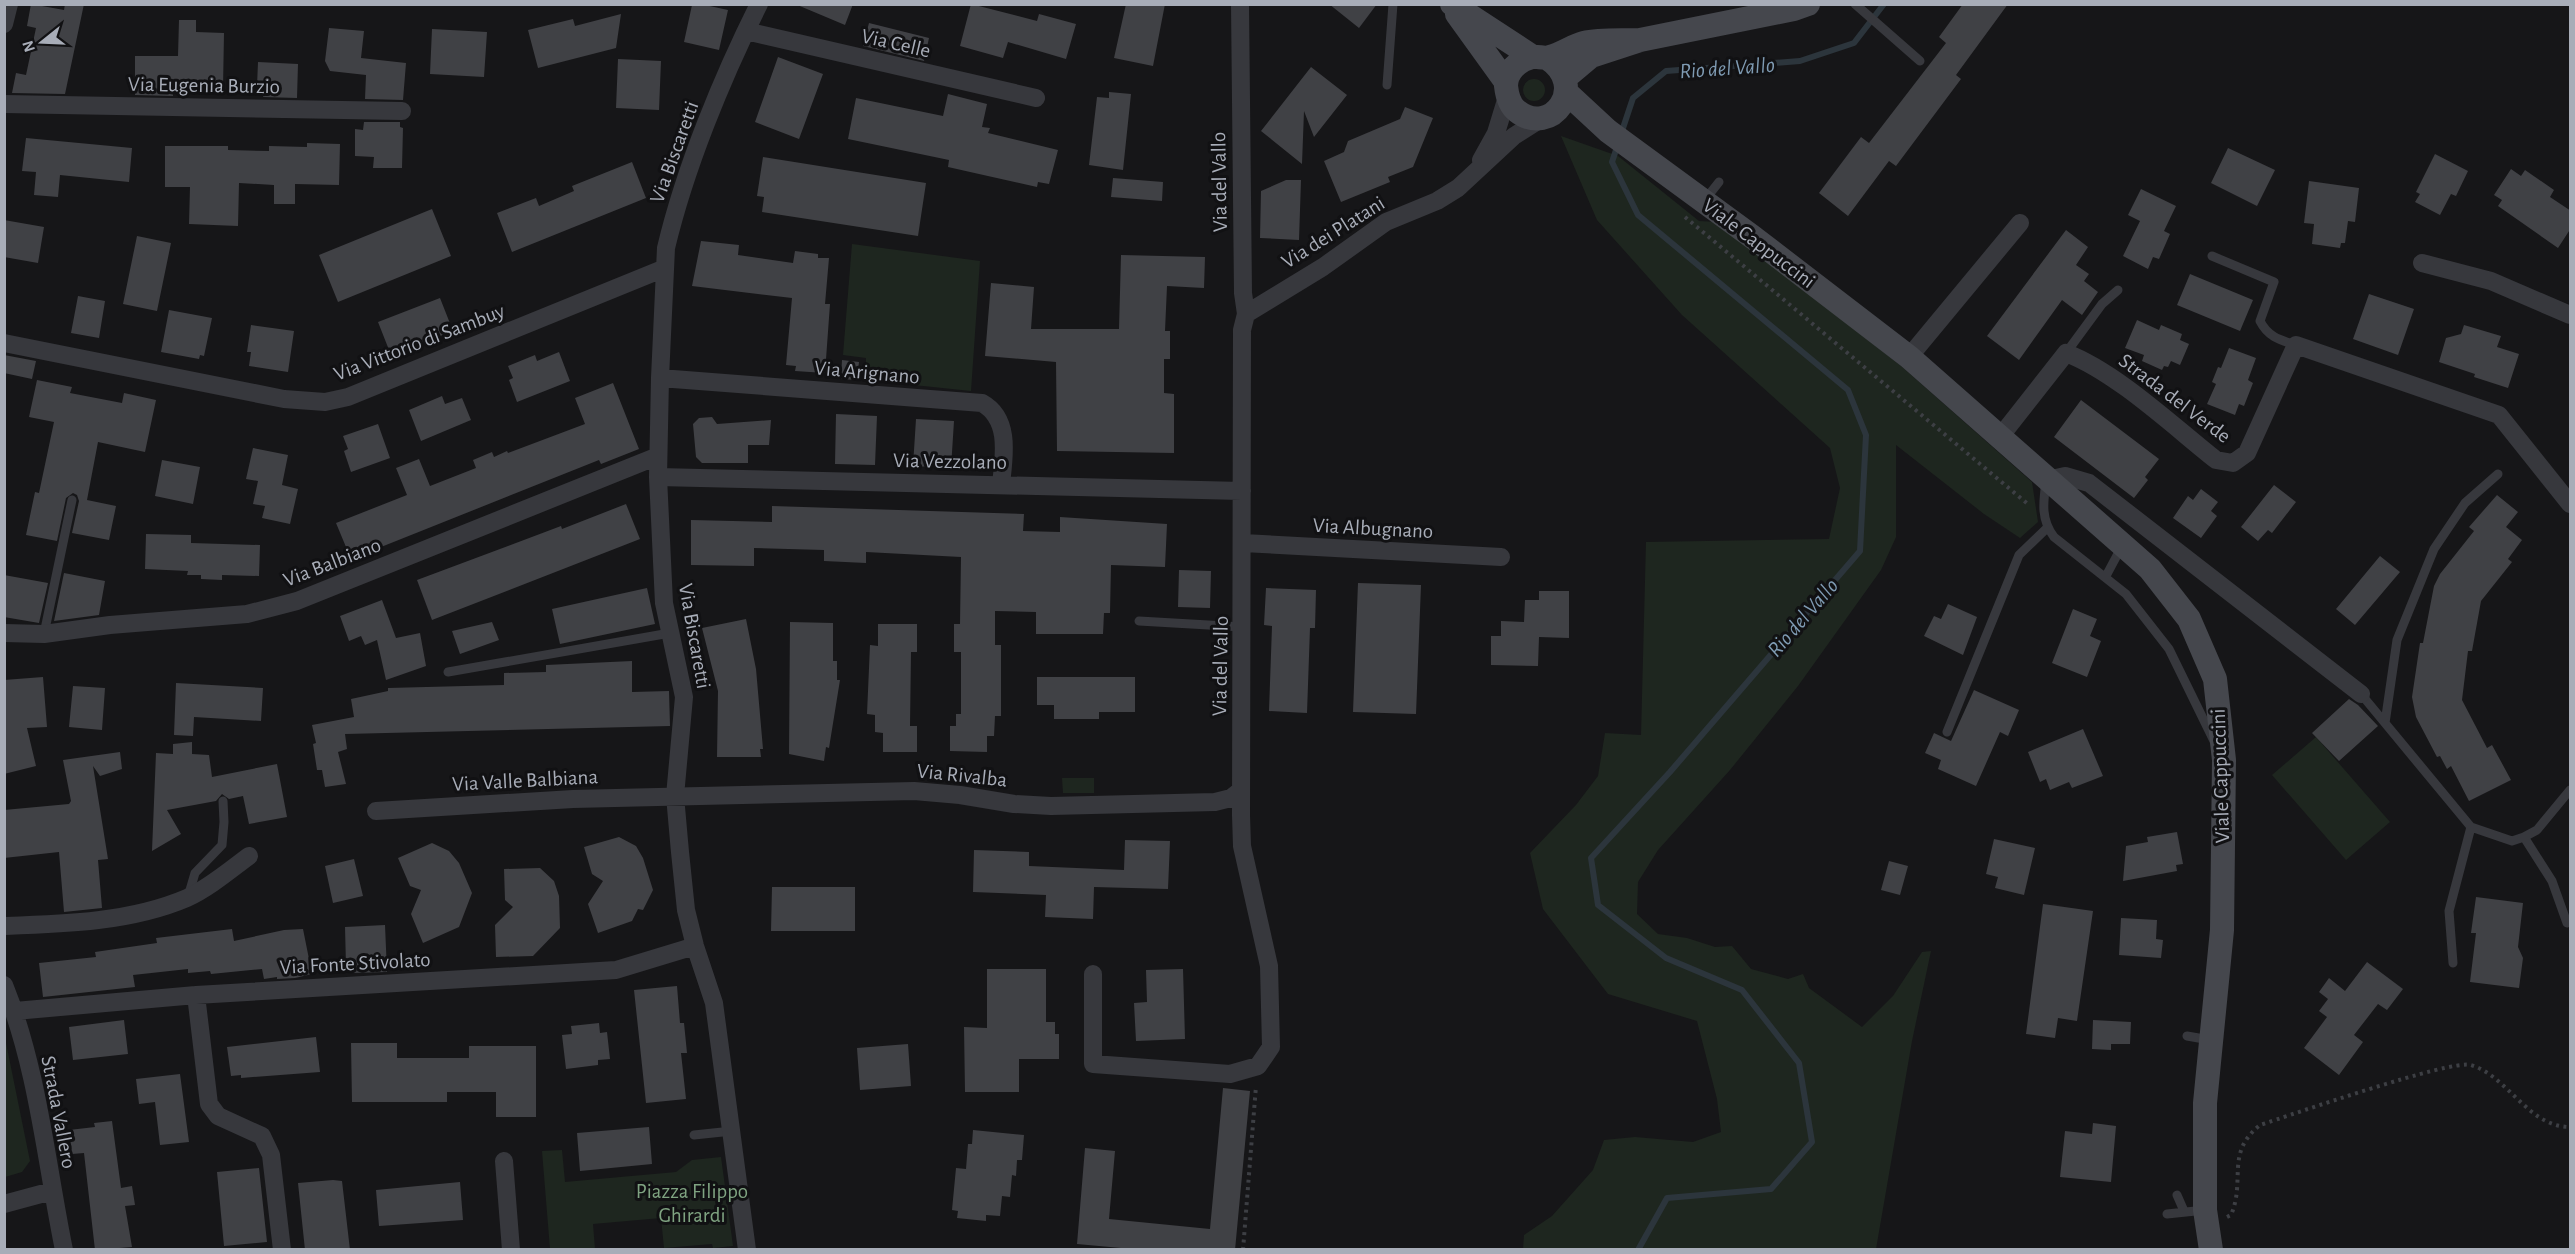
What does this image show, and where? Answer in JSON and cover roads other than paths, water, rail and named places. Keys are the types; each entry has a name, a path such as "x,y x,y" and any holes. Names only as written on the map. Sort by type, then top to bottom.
{"main road":[{"path":"1451,4 1540,58 1558,66 1566,85"},
{"path":"1451,4 1507,90 1515,110 1529,117 1548,116 1562,105 1566,85 1591,56 1640,40 1794,9 1808,4"},
{"path":"1507,90 1511,70 1520,61 1540,58 1584,43 1640,40"},
{"name":"Viale Cappuccini","path":"1566,85 1586,117 1636,150 1909,357 2150,569 2189,619 2215,679 2224,760 2222,930 2198,1038 2205,1103 2198,1215 2211,1250"},
{"name":"Viale Cappuccini","path":"1548,116 1586,117"}],"street":[{"path":"4,24 9,4"},
{"name":"Via Biscaretti","path":"747,1250 714,1003 686,910 675,796 684,697 664,603 658,456 666,248 672,221 708,120 759,4"},
{"name":"Via del Vallo","path":"1093,974 1093,1064 1230,1074 1257,1066 1271,1047 1269,966 1242,846 1242,330 1246,314 1243,293 1240,4"},
{"name":"Via Celle","path":"746,31 1036,98"},
{"name":"Via dei Platani","path":"1474,172 1496,133 1507,90"},
{"name":"Via Eugenia Burzio","path":"4,104 402,111"},
{"name":"Via dei Platani","path":"1246,314 1323,267 1386,222 1437,201 1458,188 1514,136 1548,116"},
{"path":"1909,357 2020,223"},
{"path":"2422,263 2491,281 2571,315"},
{"name":"Via Vittorio di Sambuy","path":"4,343 284,399 325,402 348,397 665,268"},
{"path":"2296,345 2499,416 2571,504"},
{"name":"Strada del Verde","path":"2066,353 2086,361 2113,379 2216,460 2233,463 2247,453 2296,345"},
{"path":"2000,437 2066,353"},
{"name":"Via Arignano","path":"660,378 982,404 996,414 1002,426 1001,484"},
{"name":"Via Balbiano","path":"4,633 44,634 110,625 247,614 297,601 658,456"},
{"path":"2047,480 2065,476 2089,483 2361,694"},
{"name":"Via Vezzolano","path":"658,477 1242,491"},
{"name":"Via Albugnano","path":"1243,543 1501,557"},
{"name":"Via Rivalba","path":"675,796 914,791 960,795 1014,804 1084,805 1215,802 1231,798 1241,790"},
{"name":"Via Valle Balbiana","path":"376,811 573,799 675,796"},
{"path":"4,926 44,925 131,915 188,897 249,856"},
{"name":"Via Fonte Stivolato","path":"15,1011 196,995 616,970 695,946"},
{"name":"Strada Vallero","path":"4,985 15,1011 39,1110 64,1250"},
{"path":"196,995 209,1104 218,1116 262,1136 271,1155 282,1250"},
{"path":"504,1161 511,1250"},
{"path":"4,1204 52,1191"}],"lane":[{"path":"1388,85 1393,4"},
{"path":"1858,7 1920,61"},
{"path":"1704,201 1719,182"},
{"path":"2212,256 2274,282 2260,321 2265,331 2274,338 2296,345"},
{"path":"2066,353 2102,304 2118,290"},
{"path":"2385,723 2397,640 2434,549 2466,503 2498,474"},
{"path":"2047,480 2043,507 2046,523 2054,537 2126,594 2169,649 2224,760"},
{"path":"44,634 72,500"},
{"path":"1947,732 2019,555 2046,523"},
{"path":"2106,576 2123,545"},
{"path":"1139,621 1243,627"},
{"path":"448,672 670,633"},
{"path":"2361,694 2471,827 2512,841 2524,837 2537,830 2571,790"},
{"path":"188,897 195,873 222,845 223,801"},
{"path":"2453,963 2449,911 2471,827"},
{"path":"2524,837 2552,881 2567,923"},
{"path":"694,1135 732,1131"},
{"path":"2177,1195 2198,1215"},
{"path":"2167,1214 2198,1215"}],"waterway":[{"name":"Rio del Vallo","path":"1621,134 1633,98 1666,71 1800,61 1854,43 1884,4"},
{"name":"Rio del Vallo","path":"1618,144 1612,162 1638,215 1848,390 1866,435 1860,551 1670,772 1591,858 1598,905 1666,958 1742,990 1799,1063 1812,1142 1771,1189 1667,1198 1638,1250"}],"park label":[{"name":"Piazza Filippo Ghirardi","path":"692,1203"}]}
